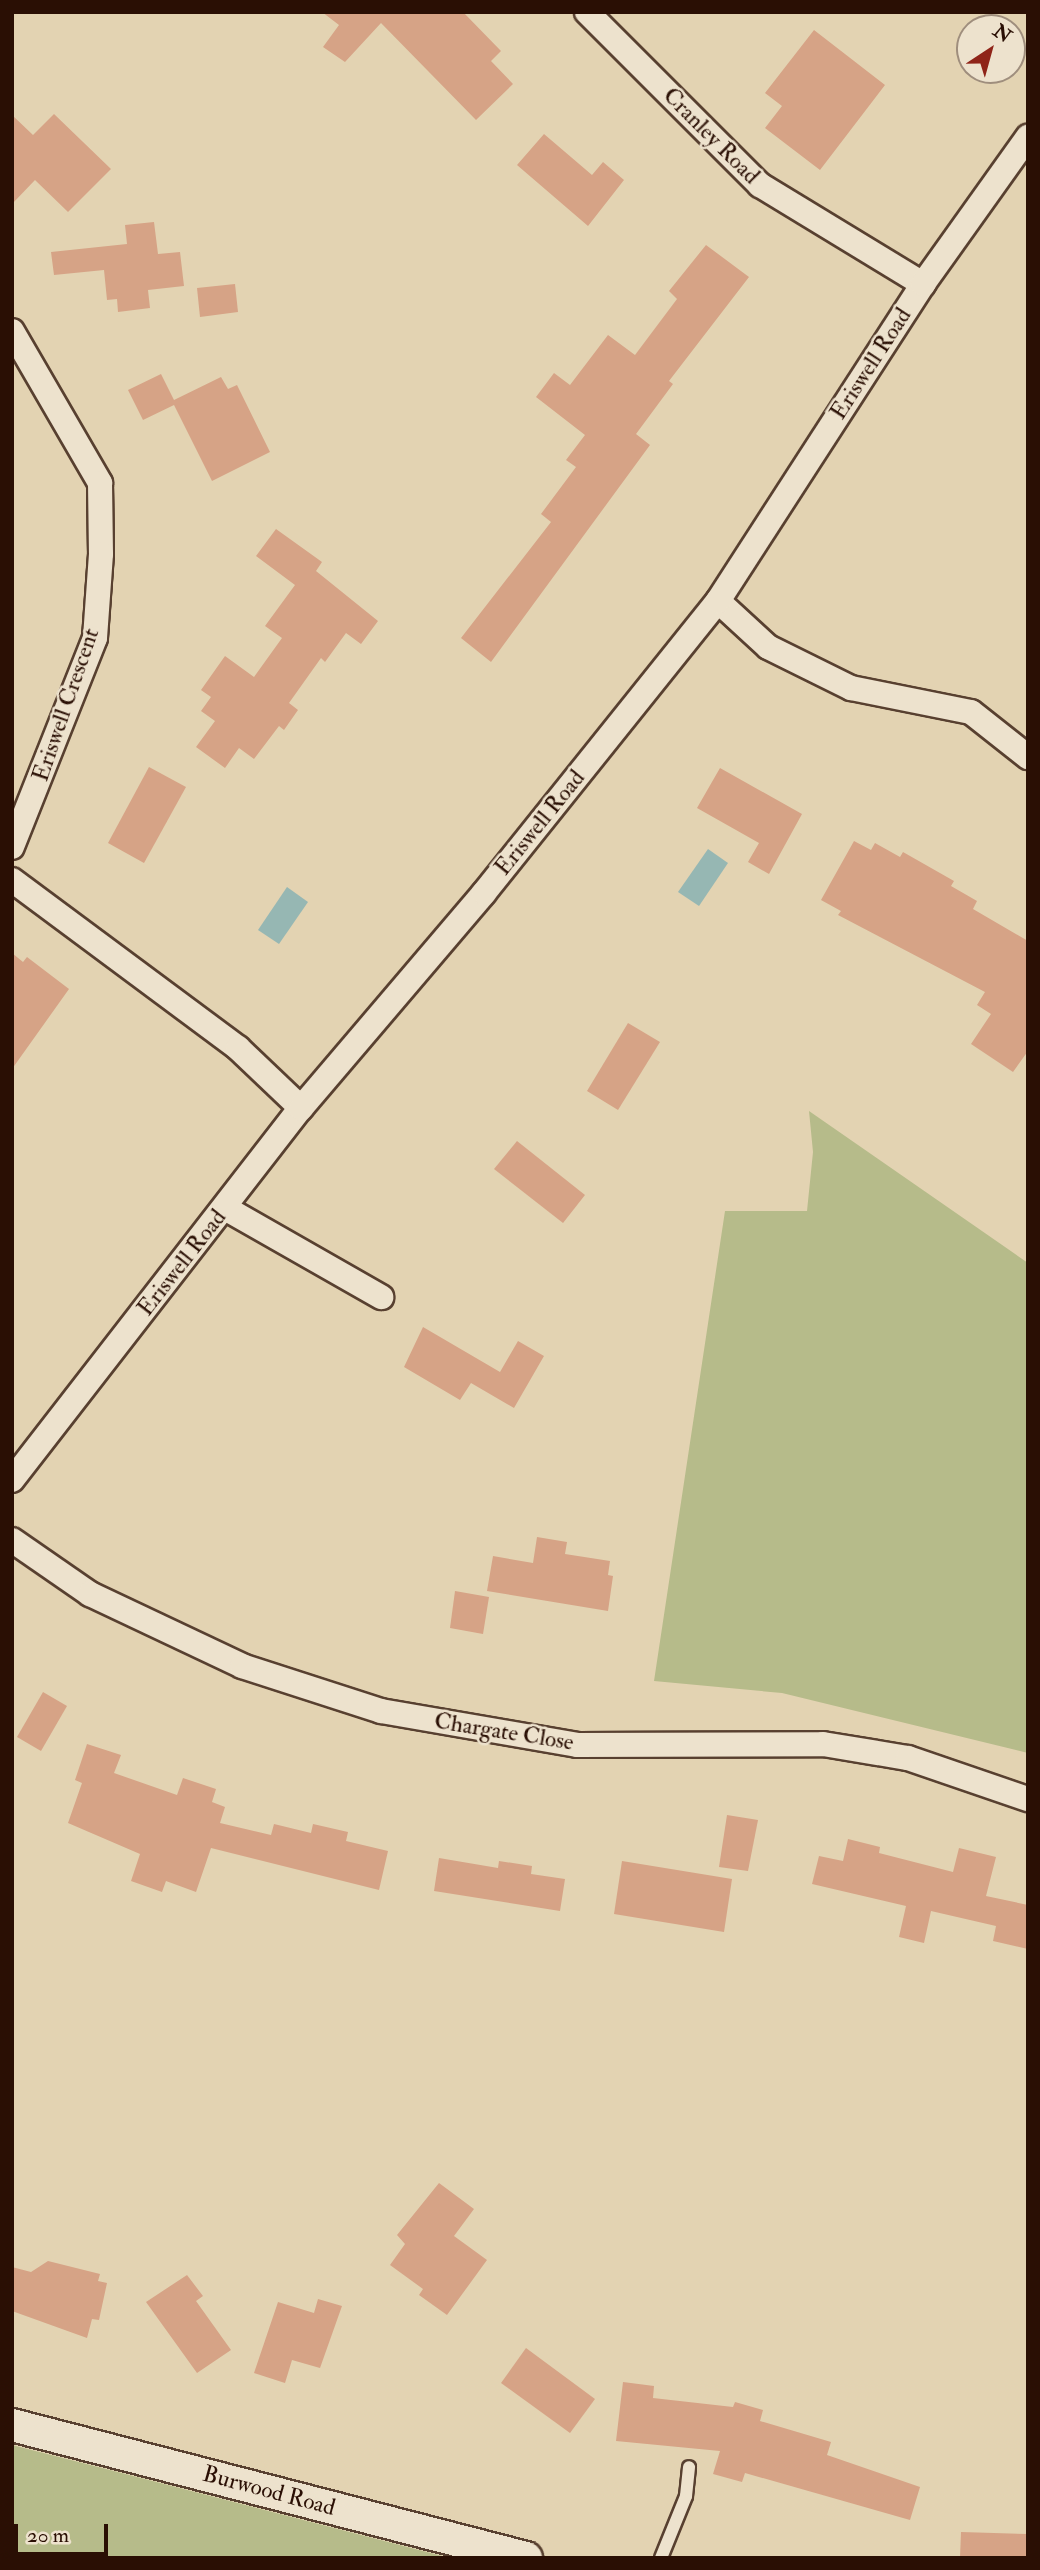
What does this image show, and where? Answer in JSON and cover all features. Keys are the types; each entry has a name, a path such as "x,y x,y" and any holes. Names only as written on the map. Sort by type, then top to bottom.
{"street":[{"name":"Cranley Road","path":"587,12 760,185 923,284"},
{"name":"Eriswell Road","path":"12,1480 301,1108 484,892 719,601 923,284 1028,137"},
{"name":"Eriswell Crescent","path":"12,331 100,483 102,554 95,638 12,847"},
{"path":"719,601 780,653 851,688 971,712 1028,757"},
{"path":"12,880 237,1048 301,1108"},
{"path":"225,1208 381,1297"},
{"name":"Chargate Close","path":"12,1540 90,1594 242,1666 381,1712 577,1745 823,1744 908,1758 1028,1799"},
{"name":"Burwood Road","path":"12,2425 526,2558"}],"lane":[{"path":"661,2558 686,2496 689,2467"}],"green space":[{"path":"809,1111 1028,1263 1028,1753 782,1693 654,1681 725,1211 807,1211 813,1152"},
{"path":"12,2445 110,2470 450,2558 12,2558"}],"water":[{"path":"708,849 728,863 699,906 678,892"},
{"path":"287,887 308,902 279,944 258,930"}],"building":[{"path":"322,12 463,12 501,51 491,61 513,84 476,120 381,23 345,62 323,47 339,25"},
{"path":"814,30 885,85 820,170 765,128 782,106 765,93"},
{"path":"54,114 111,169 68,212 35,180 12,204 12,115 33,135"},
{"path":"544,134 592,175 603,162 624,180 588,226 517,165"},
{"path":"154,222 158,254 180,252 184,286 148,290 150,308 118,312 117,299 107,300 104,270 54,275 51,252 127,244 125,225"},
{"path":"706,245 749,277 669,381 673,384 636,434 650,445 491,662 461,638 551,522 541,514 576,467 566,460 585,435 536,397 554,373 570,385 608,335 635,355 677,299 669,291"},
{"path":"235,284 238,312 200,317 197,288"},
{"path":"161,374 174,400 221,377 228,389 237,385 270,452 212,481 174,405 143,420 128,390"},
{"path":"276,529 322,562 316,571 378,621 361,644 346,633 325,662 321,658 289,703 298,710 284,730 279,726 254,759 239,748 225,768 196,747 215,721 201,711 211,697 201,690 225,656 254,677 282,638 265,626 295,585 256,556"},
{"path":"149,767 186,787 144,863 108,843"},
{"path":"720,768 802,814 769,874 748,862 759,843 697,808"},
{"path":"854,841 871,850 875,843 900,857 903,852 954,881 951,886 977,901 973,909 1028,941 1028,1051 1013,1072 971,1044 991,1014 977,1005 985,992 838,915 841,911 821,900"},
{"path":"12,953 23,962 27,957 69,989 12,1069"},
{"path":"628,1023 660,1042 618,1110 587,1091"},
{"path":"517,1141 585,1195 563,1223 494,1169"},
{"path":"423,1327 500,1372 518,1341 544,1356 514,1408 471,1383 460,1400 404,1367"},
{"path":"537,1537 567,1542 565,1554 610,1561 608,1575 613,1576 608,1611 487,1591 493,1556 533,1563"},
{"path":"455,1591 489,1597 483,1634 450,1628"},
{"path":"43,1692 67,1706 41,1751 17,1737"},
{"path":"87,1744 121,1755 114,1773 177,1795 183,1778 216,1789 212,1802 225,1807 220,1823 271,1835 274,1824 311,1833 313,1824 348,1832 346,1841 388,1851 379,1890 211,1848 196,1892 166,1881 162,1892 131,1881 140,1854 68,1823 82,1783 75,1780"},
{"path":"727,1815 758,1820 748,1871 719,1867"},
{"path":"848,1839 880,1847 879,1853 953,1872 959,1848 996,1857 986,1896 1028,1905 1028,1949 993,1941 996,1926 931,1911 924,1943 899,1937 906,1906 812,1884 819,1856 843,1861"},
{"path":"439,1858 498,1868 499,1861 532,1866 531,1874 565,1879 560,1911 434,1891"},
{"path":"622,1861 732,1879 724,1932 614,1914"},
{"path":"439,2183 474,2209 454,2236 487,2260 447,2315 419,2295 423,2289 390,2265 405,2244 397,2235"},
{"path":"48,2261 100,2274 98,2281 107,2283 99,2320 92,2319 87,2338 12,2311 12,2267 31,2272"},
{"path":"187,2275 203,2296 196,2301 231,2350 197,2373 146,2302"},
{"path":"318,2299 342,2306 320,2368 292,2360 285,2383 254,2373 278,2302 314,2313"},
{"path":"526,2348 595,2399 570,2433 501,2383"},
{"path":"623,2382 654,2386 653,2398 733,2407 735,2402 763,2410 760,2421 831,2442 827,2455 920,2487 910,2520 745,2473 742,2482 713,2474 720,2451 616,2441"},
{"path":"961,2532 1028,2534 1028,2558 960,2558"}]}
